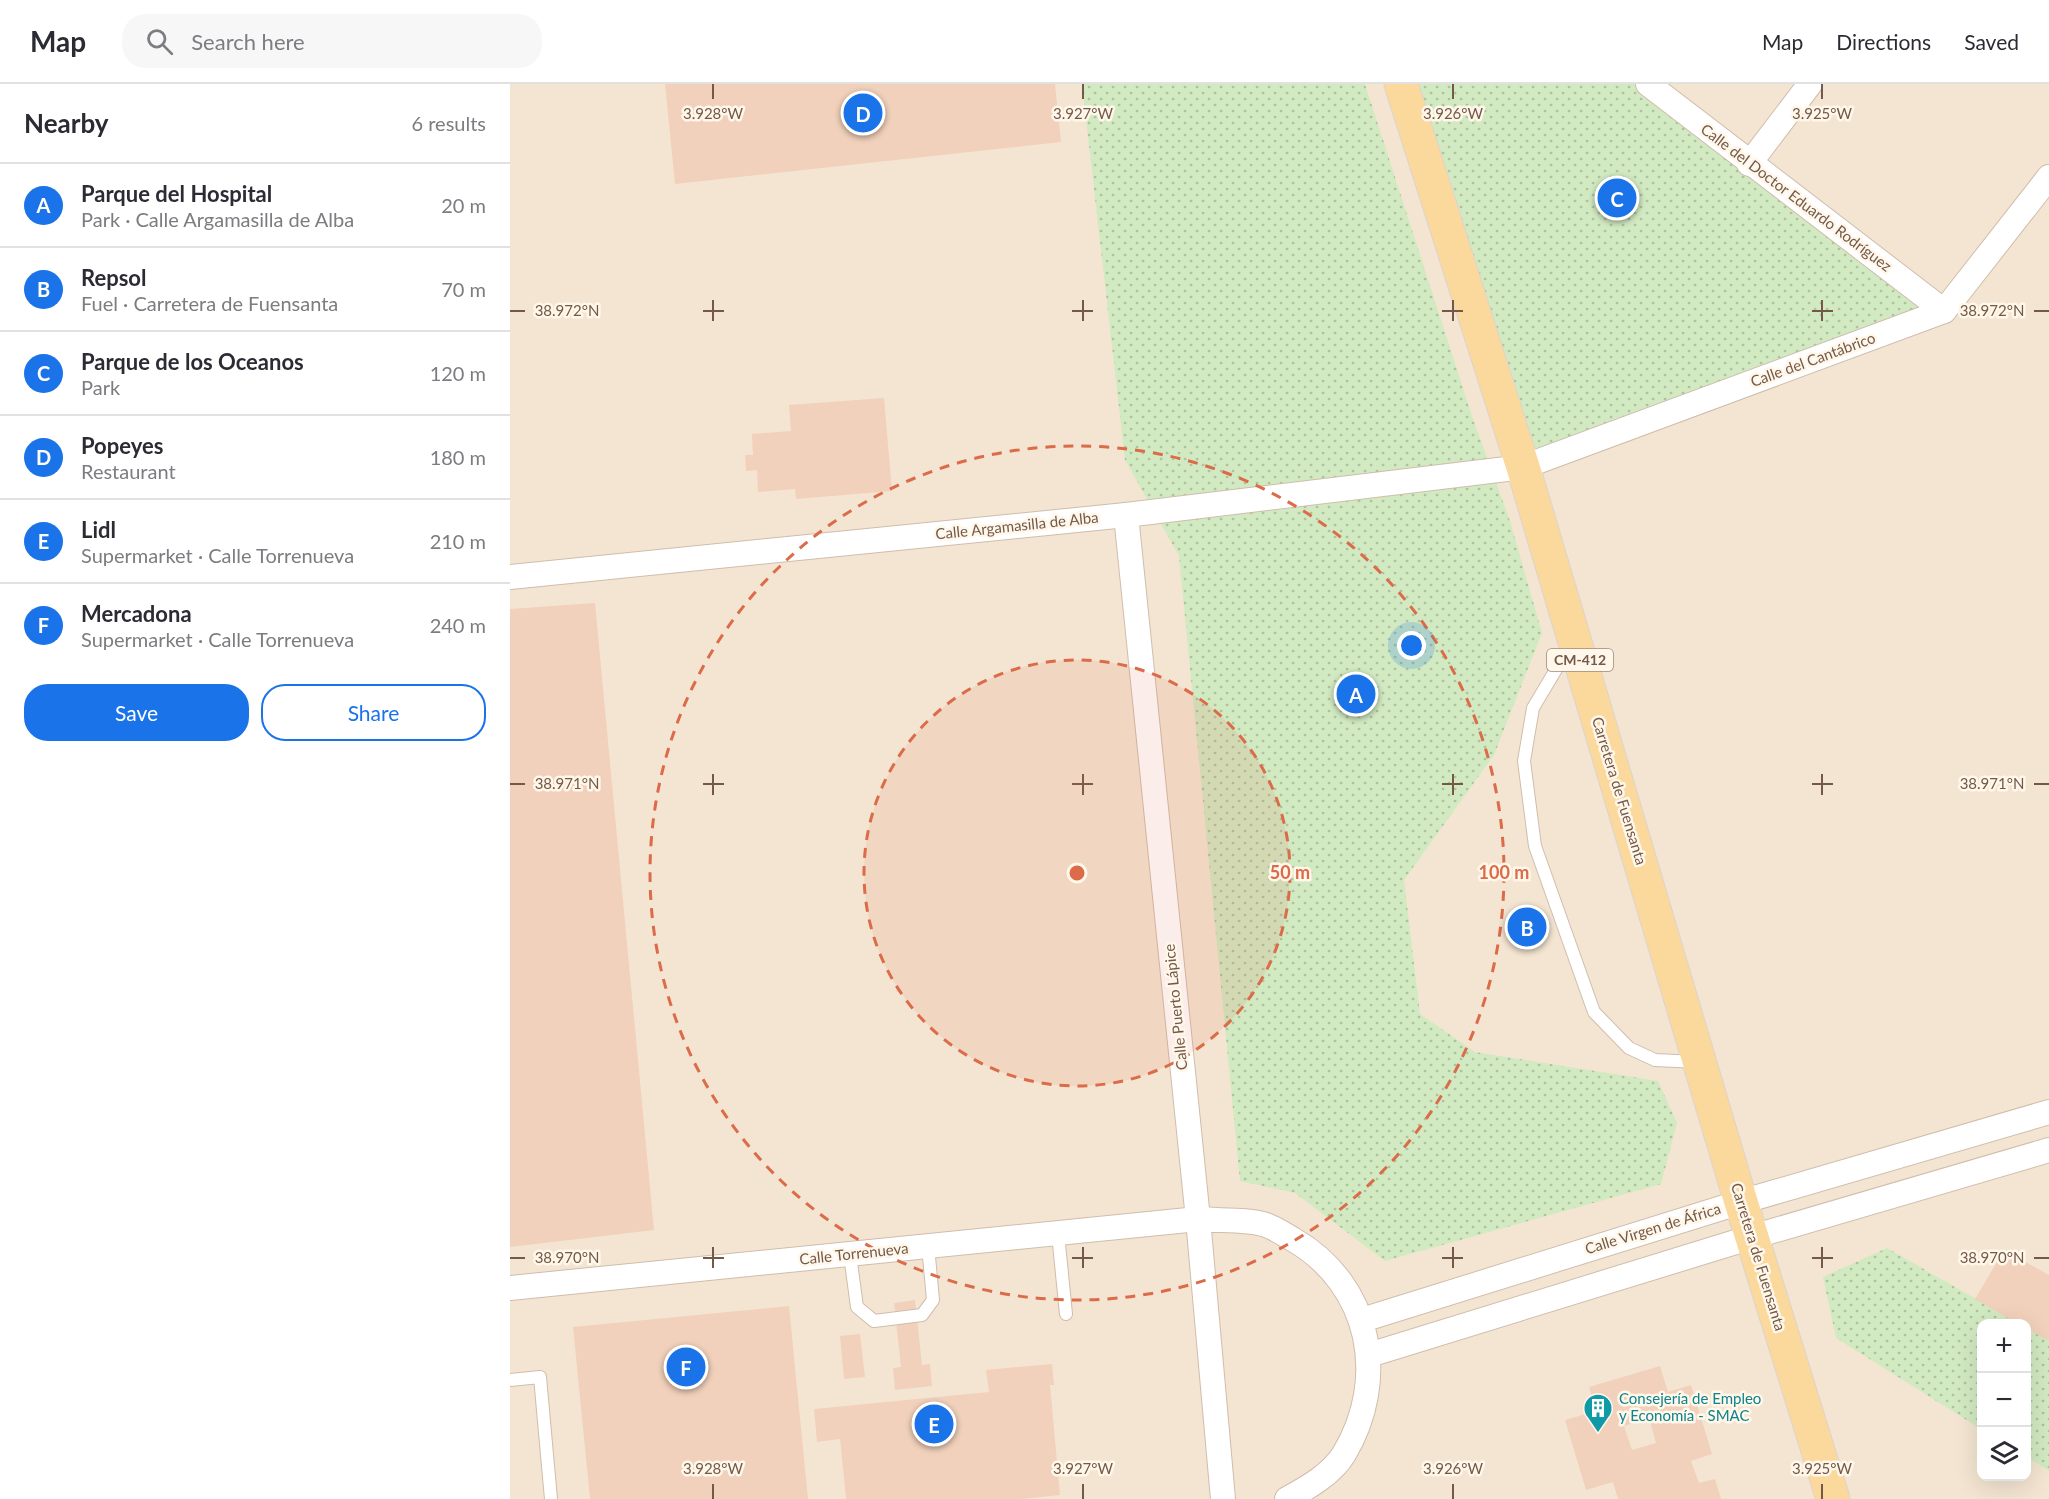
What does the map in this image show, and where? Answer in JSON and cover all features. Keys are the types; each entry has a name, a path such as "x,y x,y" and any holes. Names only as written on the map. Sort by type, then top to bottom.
{"main road":[{"name":"Carretera de Fuensanta","path":"1401,84 1523,467 1741,1202 1833,1499"}],"street":[{"name":"Calle del Doctor Eduardo Rodríguez","path":"1648,84 1749,164 1944,311"},
{"path":"1749,164 1810,84"},
{"path":"1944,311 2049,177"},
{"name":"Calle del Cantábrico","path":"1523,467 1944,311"},
{"name":"Calle Argamasilla de Alba","path":"510,577 1126,515 1523,467"},
{"name":"Calle Puerto Lápice","path":"1126,515 1198,1220 1222,1499"},
{"name":"Calle Virgen de África","path":"1362,1320 1741,1202 2049,1112"},
{"path":"1369,1355 2049,1150"},
{"name":"Calle Torrenueva","path":"510,1288 1198,1220 1266,1224 1312,1251 1343,1283 1362,1320 1369,1355 1362,1416 1343,1456 1314,1484 1287,1499"}],"lane":[{"path":"1574,640 1533,708 1524,761 1535,846 1593,1012 1629,1048 1655,1060 1699,1062"},
{"path":"1058,1234 1066,1314"},
{"path":"850,1254 857,1307 874,1321 922,1315 933,1300 928,1246"},
{"path":"510,1380 540,1377 551,1499"}],"shaded area":[{"path":"510,84 2049,84 2049,1499 510,1499"}],"green space":[{"path":"1082,84 1365,84 1472,416 1510,521 1542,633 1494,755 1404,880 1420,1014 1475,1052 1658,1081 1677,1123 1661,1184 1385,1261 1295,1193 1240,1181 1179,556 1125,460"},
{"path":"1401,84 1649,84 1944,311 1523,467"},
{"path":"1887,1248 2011,1319 1977,1319 1977,1426 1836,1338 1823,1277"},
{"path":"2031,1330 2049,1341 2049,1471 2031,1460"}],"building":[{"path":"665,84 1055,84 1061,142 675,184"},
{"path":"884,398 892,491 796,499 795,489 758,492 757,470 746,471 745,455 753,455 752,434 791,431 789,405"},
{"path":"595,603 654,1230 510,1247 510,609"},
{"path":"2004,1250 2049,1275 2049,1341 2031,1331 2031,1319 2009,1319 1975,1299"},
{"path":"915,1300 922,1365 930,1364 932,1386 895,1390 893,1368 901,1367 894,1303"},
{"path":"789,1306 808,1499 590,1499 573,1327"},
{"path":"860,1334 865,1377 844,1379 840,1336"},
{"path":"1052,1364 1054,1385 1050,1385 1060,1495 1021,1499 846,1499 840,1439 817,1442 814,1409 989,1392 986,1370"},
{"name":"Consejería de Empleo y Economía - SMAC","path":"1660,1366 1668,1392 1691,1385 1712,1454 1691,1461 1699,1483 1715,1479 1721,1499 1618,1499 1613,1482 1586,1490 1565,1420 1596,1411 1589,1387","holes":["1649,1418 1656,1443 1632,1450 1624,1426"]}],"place":[{"name":"Popeyes","path":"863,113"},
{"name":"Parque de los Oceanos","path":"1617,198"},
{"name":"Parque del Hospital","path":"1356,694"},
{"name":"Repsol","path":"1527,927"},
{"name":"Mercadona","path":"686,1367"},
{"name":"Lidl","path":"934,1424"},
{"name":"Consejería de Empleo y Economía - SMAC","path":"1598,1434"}]}
